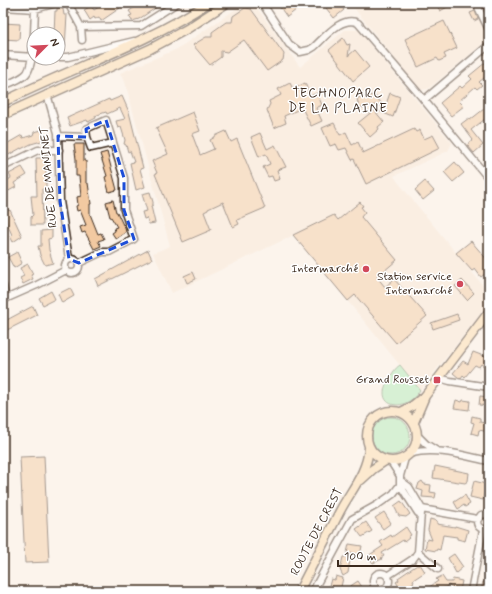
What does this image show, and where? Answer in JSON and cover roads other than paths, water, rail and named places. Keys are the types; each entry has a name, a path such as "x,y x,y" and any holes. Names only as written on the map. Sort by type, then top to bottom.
{"main road":[{"path":"3,102 144,40 175,24 208,3"},
{"path":"3,114 150,49 187,29 227,3"},
{"path":"401,412 411,407 425,396 489,312"},
{"path":"414,422 425,396"},
{"path":"395,411 401,412 408,416 414,422 418,436 415,448 408,456 399,461 388,461 374,454 370,448 367,435 368,428 374,419 383,412 395,411"},
{"path":"357,484 367,463 370,448"},
{"path":"357,484 373,469 388,461"},
{"name":"ROUTE DE CREST","path":"299,591 341,510 357,484"}],"street":[{"path":"3,7 35,9 57,3"},
{"path":"68,3 81,26 82,40"},
{"path":"81,26 141,26 177,3"},
{"path":"257,3 263,5 290,44 300,52 314,47 343,22 350,20 358,23 424,100 489,180"},
{"path":"476,3 489,30"},
{"path":"34,26 35,9"},
{"path":"66,57 126,42 144,40"},
{"path":"424,100 489,45"},
{"path":"3,55 26,56"},
{"path":"3,86 26,75 30,66"},
{"name":"RUE DE MANINET","path":"47,94 58,136 60,201 69,259"},
{"path":"79,263 102,252 110,252 134,239 124,210 124,178 106,120 86,129 91,148 113,143"},
{"path":"58,136 87,137"},
{"path":"3,167 38,150 59,150"},
{"path":"69,259 75,259 79,263 80,269 76,273 70,274 66,270 65,264 69,259"},
{"path":"3,286 5,299 66,270"},
{"path":"439,378 450,382 489,387"},
{"path":"418,436 426,444 439,451"},
{"path":"313,591 352,519 392,494 400,481 408,456 419,451 439,451 489,461"},
{"path":"388,461 418,513 422,511 477,519"},
{"path":"387,576 413,559 418,552 422,511"},
{"path":"472,591 486,529 480,528 477,525 477,519 481,515 485,514 489,516"},
{"path":"418,552 438,569"}],"place":[{"name":"Intermarché","path":"366,269"},
{"name":"Station service Intermarché","path":"460,284"},
{"name":"Grand Rousset","path":"437,380"}],"district":[{"name":"TECHNOPARC DE LA PLAINE","path":"338,100"}]}
